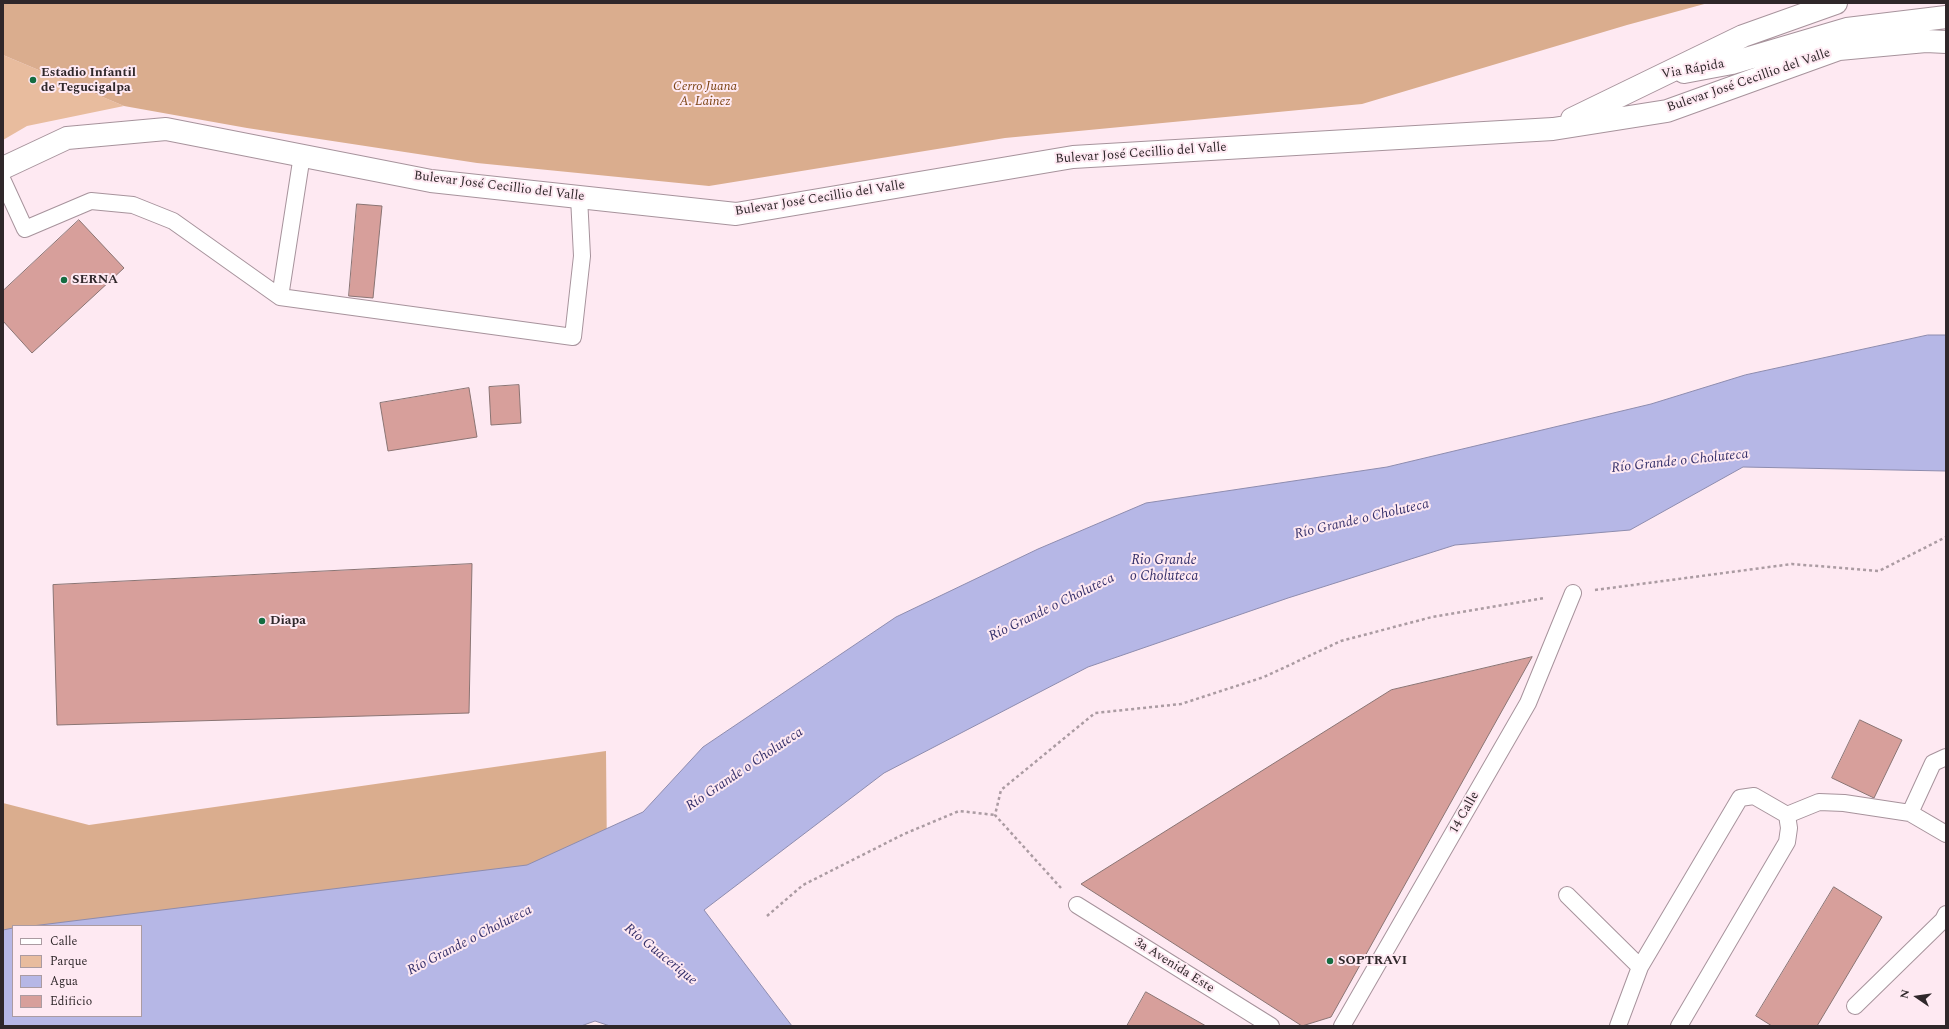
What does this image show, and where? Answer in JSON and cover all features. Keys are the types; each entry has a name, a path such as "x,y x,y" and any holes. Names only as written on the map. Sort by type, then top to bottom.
{"main road":[{"name":"Bulevar José Cecillio del Valle","path":"1553,129 1654,77 1743,36 1836,3"},
{"name":"Via Rápida","path":"1654,77 1732,63 1847,29 1946,16"},
{"name":"Bulevar José Cecillio del Valle","path":"3,168 67,138 166,129 431,181 736,214 1073,157 1553,129 1667,111 1839,49 1926,41 1946,42"}],"lane":[{"path":"280,297 302,155"},
{"path":"3,181 25,229 91,201 133,205 173,221 280,297 573,337 582,256 579,197"},
{"name":"14 Calle","path":"1342,1026 1528,703 1573,593"},
{"path":"1910,813 1933,763 1946,757"},
{"path":"1618,1026 1640,967 1740,798 1754,796 1787,815 1790,828 1787,842 1678,1026"},
{"path":"1787,815 1819,802 1844,803 1910,813 1946,834"},
{"path":"1567,895 1640,967"},
{"name":"3a Avenida Este","path":"1077,905 1271,1026"},
{"path":"1855,1006 1943,920 1946,914"}],"path":[{"path":"995,815 1001,790 1095,713 1181,704 1264,677 1341,640 1432,617 1573,593 1792,564 1879,571 1946,537"},
{"path":"767,916 803,885 904,834 959,812 995,815 1077,905"}],"green space":[{"name":"Cerro Juana A. Lainez","path":"3,3 1708,3 1627,25 1362,104 1005,138 709,186 477,163 247,128 124,106 3,55"},
{"name":"Estadio Infantil de Tegucigalpa","path":"3,55 124,106 27,126 3,140"},
{"path":"606,751 607,861 142,926 12,925 12,938 3,937 3,803 89,825"}],"water":[{"name":"Rio Grande o Choluteca","path":"1928,335 1946,335 1946,471 1743,467 1630,530 1455,545 1288,598 1088,667 884,773 704,910 792,1026 610,1026 595,1021 581,1026 3,1026 3,930 12,928 12,1017 142,1017 142,925 40,925 527,865 643,812 703,747 896,617 1038,549 1146,503 1387,467 1651,404 1745,375"}],"building":[{"path":"357,204 382,206 373,298 349,296"},
{"name":"SERNA","path":"79,220 124,268 32,353 3,321 3,291"},
{"path":"519,385 521,423 491,425 489,387"},
{"path":"469,388 477,437 388,451 380,403"},
{"name":"Diapa","path":"472,564 469,713 57,725 53,585"},
{"path":"1532,657 1331,1017 1302,1026 1081,884 1391,690"},
{"path":"1860,720 1902,740 1874,798 1832,778"},
{"path":"1834,887 1882,917 1817,1026 1772,1026 1756,1016"},
{"path":"1146,992 1206,1026 1127,1026"}],"place":[{"name":"Estadio Infantil de Tegucigalpa","path":"33,80"},
{"name":"SERNA","path":"64,280"},
{"name":"Diapa","path":"262,621"},
{"name":"SOPTRAVI","path":"1330,961"}],"water label":[{"name":"Río Grande o Choluteca","path":"1680,462"},
{"name":"Río Grande o Choluteca","path":"1362,520"},
{"name":"Río Grande o Choluteca","path":"1052,608"},
{"name":"Río Grande o Choluteca","path":"745,770"},
{"name":"Río Grande o Choluteca","path":"470,941"},
{"name":"Río Guacerique","path":"660,955"}]}
